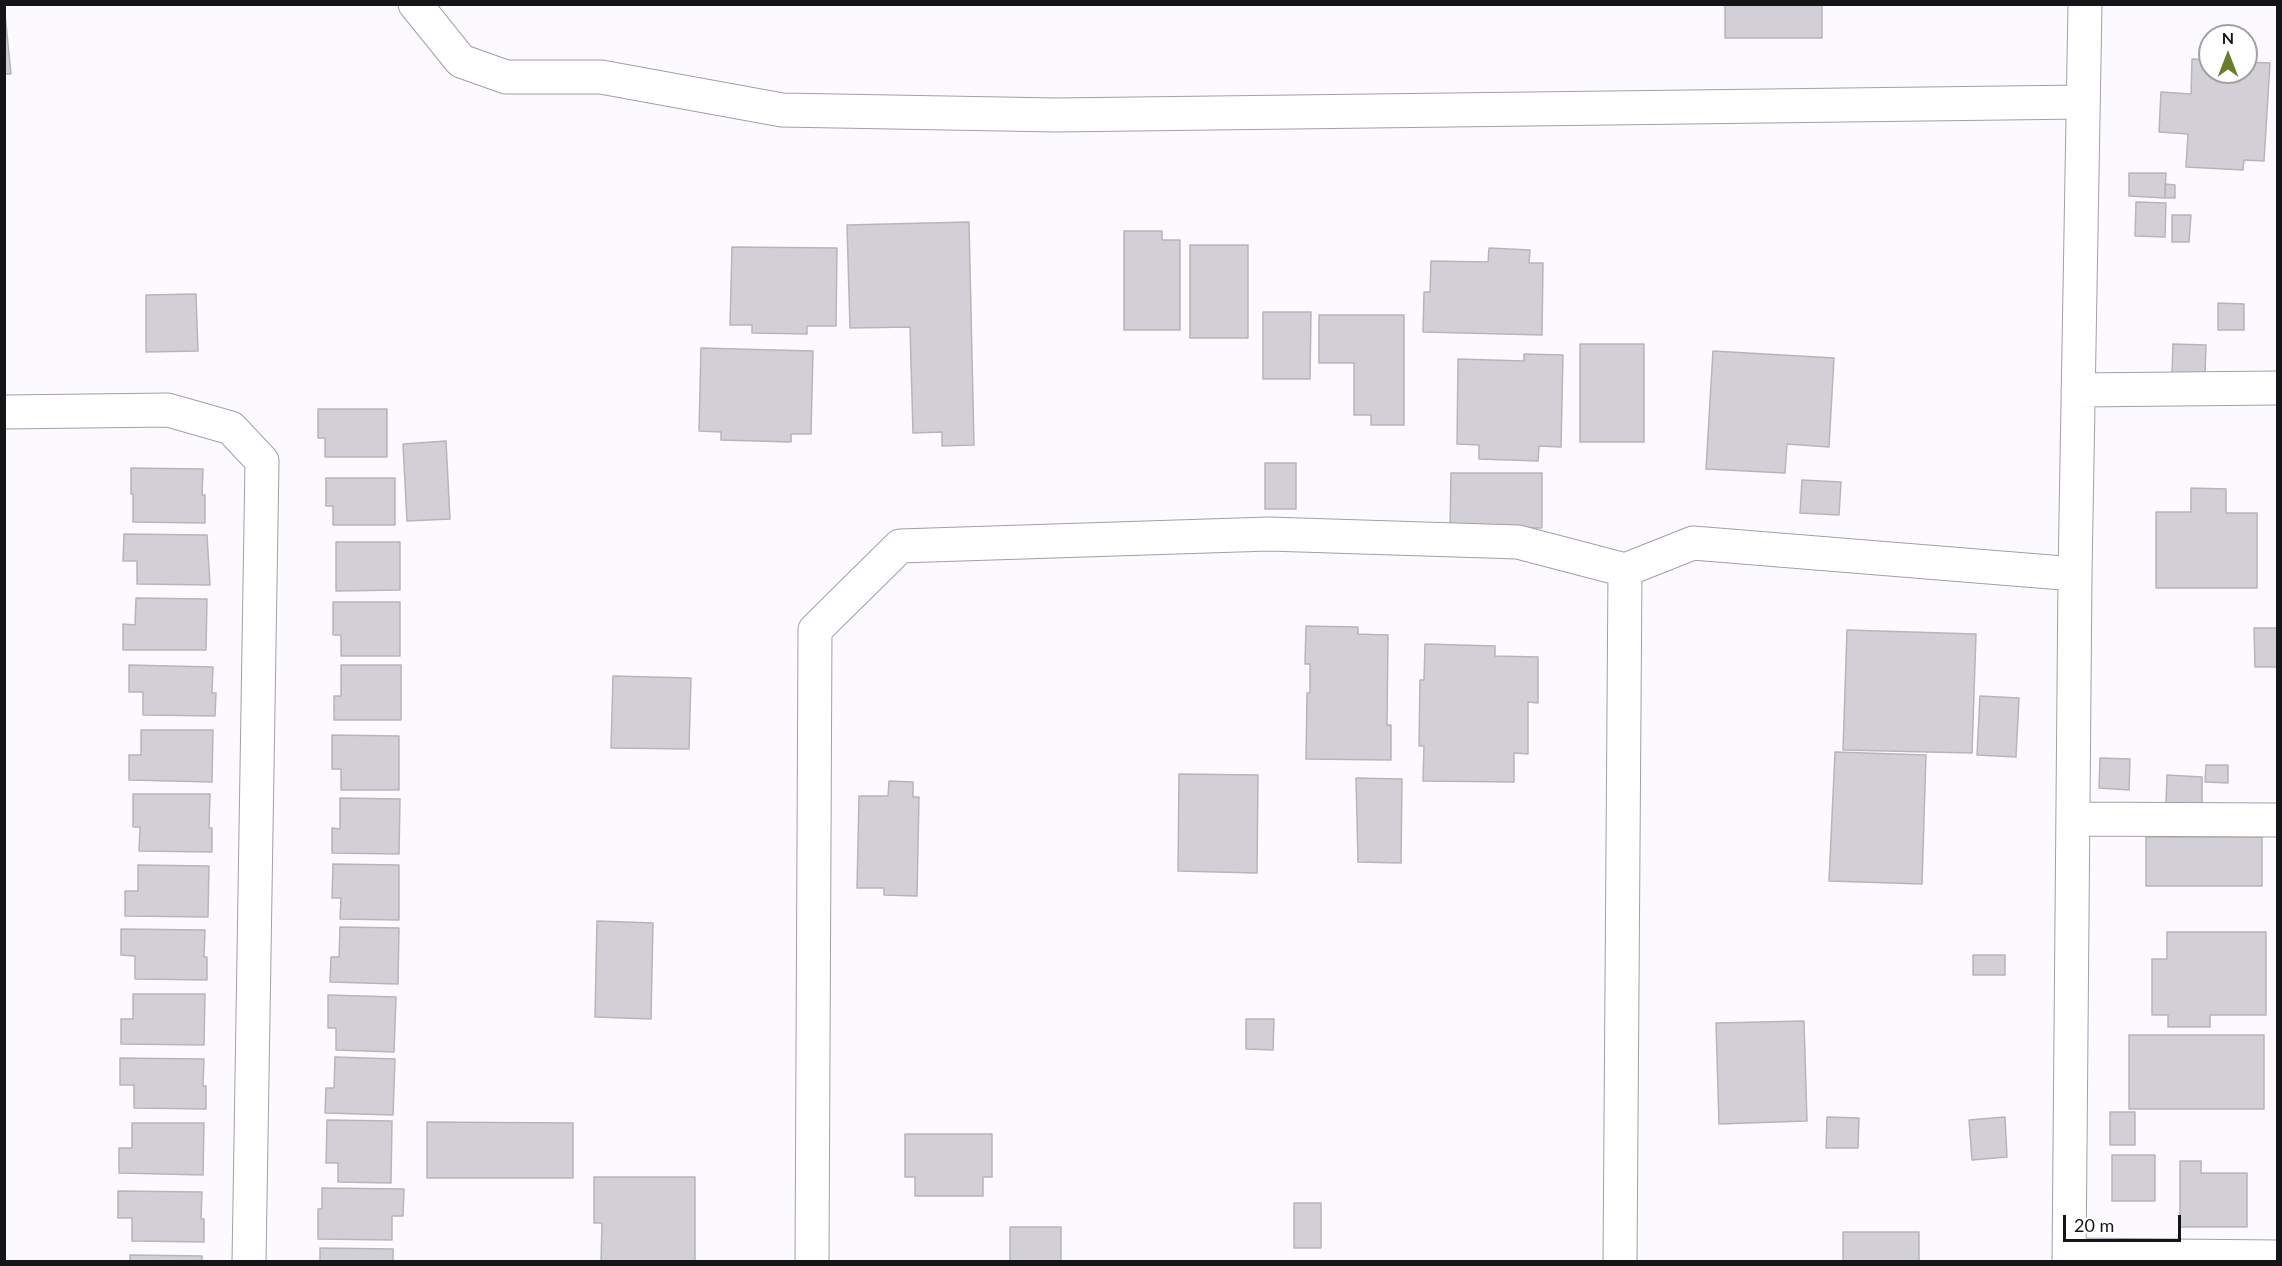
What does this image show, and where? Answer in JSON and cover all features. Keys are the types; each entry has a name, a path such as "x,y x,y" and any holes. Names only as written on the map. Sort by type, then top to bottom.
{"street":[{"path":"415,4 461,61 506,77 601,77 782,110 1056,115 2083,102"},
{"path":"2085,4 2075,574 2069,1258 2277,1257"},
{"path":"2078,390 2277,388"},
{"path":"4,412 168,410 231,428 262,461 249,1262"},
{"path":"812,1262 815,630 900,546 1269,534 1518,542 1624,570 1693,543 2075,574"},
{"path":"1620,1262 1624,570"},
{"path":"2073,819 2277,820"}],"building":[{"path":"4,4 11,74 4,74"},
{"path":"1725,4 1822,4 1822,38 1725,38"},
{"path":"2192,59 2198,59 2198,84 2258,84 2258,62 2270,63 2264,161 2244,160 2243,170 2186,167 2188,134 2159,132 2161,92 2191,94"},
{"path":"2129,173 2166,173 2165,198 2129,196"},
{"path":"2165,184 2175,185 2175,198 2165,198"},
{"path":"2136,202 2166,203 2165,237 2135,236"},
{"path":"2172,215 2191,215 2189,242 2172,242"},
{"path":"969,222 974,445 942,446 942,432 913,433 910,327 850,328 847,225"},
{"path":"1124,231 1162,231 1162,240 1180,240 1180,330 1124,330"},
{"path":"1190,245 1248,245 1248,338 1190,338"},
{"path":"732,247 837,248 836,326 807,326 807,334 752,333 752,325 730,325"},
{"path":"1489,248 1530,250 1529,263 1543,263 1542,335 1423,332 1424,292 1430,292 1431,261 1488,262"},
{"path":"196,294 198,351 146,352 146,295"},
{"path":"2218,303 2244,304 2244,330 2218,330"},
{"path":"1263,312 1311,312 1310,379 1263,379"},
{"path":"1319,315 1404,315 1404,425 1371,425 1371,415 1354,415 1354,363 1319,363"},
{"path":"1580,344 1644,344 1644,442 1580,442"},
{"path":"2173,344 2206,345 2205,374 2172,373"},
{"path":"701,348 813,351 811,434 791,434 791,442 721,440 721,432 699,431"},
{"path":"1713,351 1834,358 1829,447 1787,444 1785,473 1706,469"},
{"path":"1524,354 1563,355 1561,447 1539,446 1538,461 1479,459 1479,445 1457,444 1458,359 1524,361"},
{"path":"318,409 387,409 387,457 325,457 325,438 318,438"},
{"path":"446,441 450,519 407,521 403,444"},
{"path":"1265,463 1296,463 1296,509 1265,509"},
{"path":"131,468 203,469 202,495 205,495 205,523 133,522"},
{"path":"1451,473 1542,473 1542,528 1450,527"},
{"path":"326,478 395,478 395,525 333,525 333,506 326,506"},
{"path":"1802,480 1841,482 1839,515 1800,513"},
{"path":"2191,488 2226,489 2226,513 2257,513 2257,588 2156,588 2156,512 2191,512"},
{"path":"124,534 207,535 210,585 137,584 137,561 123,561"},
{"path":"336,542 400,542 400,590 336,591"},
{"path":"136,598 207,599 206,650 123,650 123,624 135,625"},
{"path":"333,602 400,602 400,656 341,656 341,635 333,635"},
{"path":"1306,626 1358,627 1358,634 1388,635 1387,725 1391,725 1391,760 1306,759 1310,664 1305,664"},
{"path":"2254,628 2278,628 2278,667 2255,667"},
{"path":"1847,630 1976,634 1972,753 1843,750"},
{"path":"1425,644 1495,646 1495,656 1538,657 1538,703 1528,702 1528,754 1514,753 1514,782 1423,781 1424,746 1419,746 1420,680 1424,680"},
{"path":"129,665 213,667 212,693 216,693 215,716 143,715 143,692 129,692"},
{"path":"341,665 401,665 401,720 334,720 334,696 341,696"},
{"path":"613,676 691,678 689,749 611,748"},
{"path":"1980,696 2019,698 2016,757 1977,755"},
{"path":"141,730 213,730 212,782 129,780 129,755 141,755"},
{"path":"332,735 399,736 399,790 341,790 341,769 332,769"},
{"path":"1835,752 1926,755 1922,884 1829,881"},
{"path":"2100,758 2130,759 2129,790 2099,788"},
{"path":"2206,765 2228,765 2228,783 2205,782"},
{"path":"1179,774 1258,775 1257,873 1178,871"},
{"path":"2167,775 2202,777 2202,805 2166,803"},
{"path":"1356,778 1402,779 1401,863 1358,862"},
{"path":"889,781 913,782 913,797 919,797 917,896 884,895 884,888 857,888 859,796 888,796"},
{"path":"133,794 210,794 209,828 212,828 212,852 139,851 140,827 133,827"},
{"path":"340,798 400,799 399,854 332,853 332,828 340,829"},
{"path":"2146,837 2262,837 2262,886 2146,886"},
{"path":"333,864 399,865 399,920 340,919 341,898 332,898"},
{"path":"138,865 209,866 208,917 125,916 125,891 138,891"},
{"path":"597,921 653,923 651,1019 595,1017"},
{"path":"340,927 399,928 398,984 330,982 331,957 339,957"},
{"path":"121,929 205,930 204,957 207,957 207,980 135,979 135,956 121,955"},
{"path":"2167,932 2266,932 2266,1015 2210,1015 2210,1027 2168,1027 2168,1015 2152,1015 2152,959 2167,959"},
{"path":"1973,955 2005,955 2005,975 1973,975"},
{"path":"133,994 205,994 204,1045 121,1044 121,1019 133,1019"},
{"path":"328,995 396,997 394,1052 336,1050 336,1028 328,1028"},
{"path":"1246,1019 1274,1019 1273,1050 1246,1049"},
{"path":"1804,1021 1807,1121 1719,1124 1716,1023"},
{"path":"2129,1035 2264,1035 2264,1109 2129,1109"},
{"path":"335,1057 395,1059 393,1115 325,1113 326,1088 334,1088"},
{"path":"120,1058 204,1059 203,1086 206,1086 206,1109 134,1108 134,1085 120,1085"},
{"path":"2110,1112 2135,1112 2135,1145 2110,1145"},
{"path":"1827,1117 1859,1118 1858,1148 1826,1148"},
{"path":"2005,1117 2007,1157 1972,1160 1969,1120"},
{"path":"327,1120 392,1121 391,1183 338,1182 338,1163 326,1163"},
{"path":"427,1122 573,1123 573,1178 427,1178"},
{"path":"132,1123 204,1123 203,1175 119,1173 119,1148 132,1148"},
{"path":"905,1134 992,1134 992,1177 983,1177 983,1196 915,1196 915,1177 905,1177"},
{"path":"2112,1155 2155,1155 2155,1201 2112,1201"},
{"path":"2180,1161 2201,1161 2201,1173 2247,1173 2247,1227 2180,1227"},
{"path":"594,1177 695,1177 695,1262 601,1262 602,1223 594,1223"},
{"path":"322,1188 404,1189 403,1216 392,1216 392,1240 318,1239 318,1209 322,1209"},
{"path":"118,1191 202,1192 201,1219 204,1219 204,1242 132,1241 132,1218 118,1218"},
{"path":"1294,1203 1321,1203 1321,1248 1294,1248"},
{"path":"1010,1227 1061,1227 1061,1262 1010,1262"},
{"path":"1843,1232 1919,1232 1919,1262 1843,1262"},
{"path":"320,1248 393,1249 393,1262 320,1262"},
{"path":"130,1255 202,1256 202,1262 130,1262"}]}
